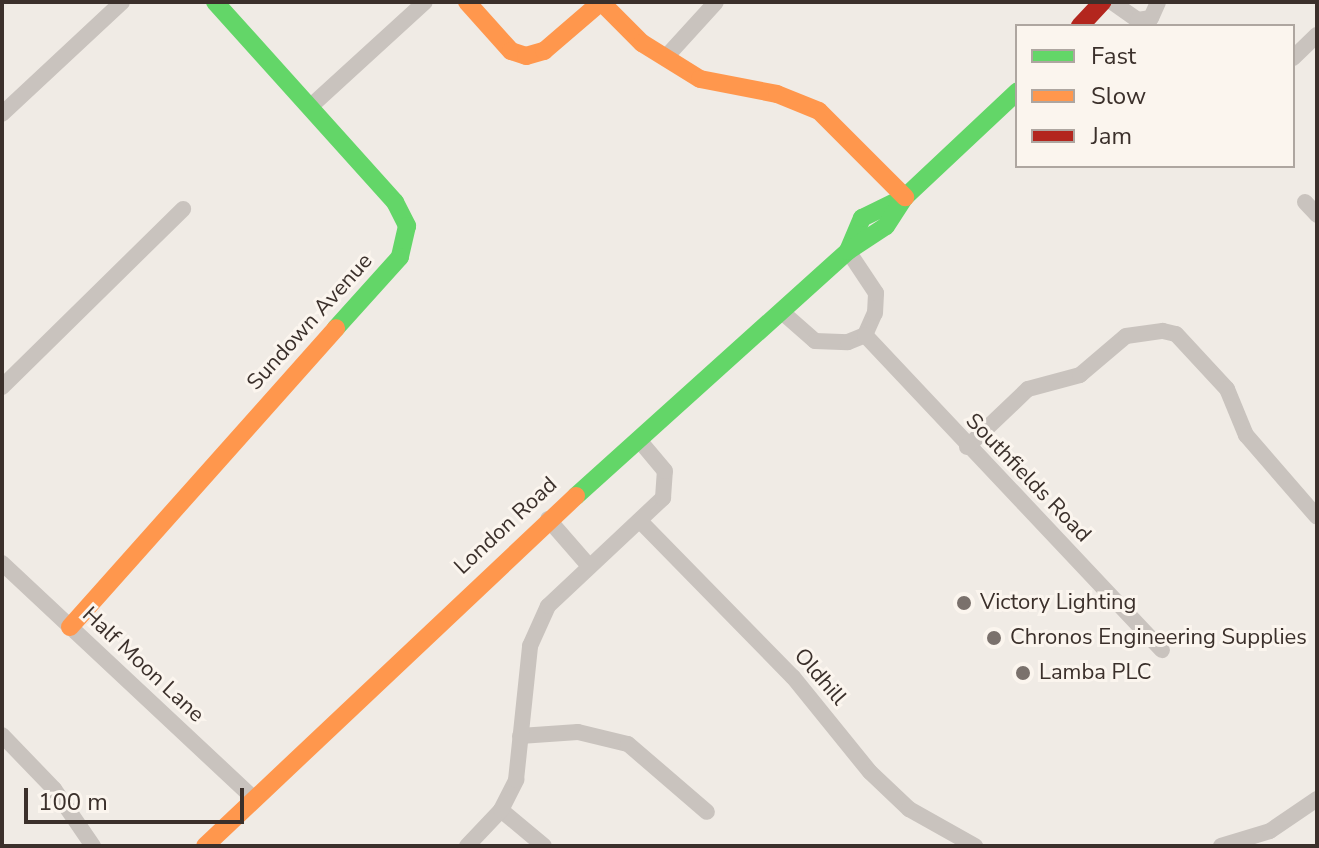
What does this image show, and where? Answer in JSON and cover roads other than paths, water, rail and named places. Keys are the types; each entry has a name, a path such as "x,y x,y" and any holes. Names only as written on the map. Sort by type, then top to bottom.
{"street":[{"path":"2,114 122,2"},
{"name":"Sundown Avenue","path":"70,627 400,257 407,226 395,202 215,2"},
{"path":"311,106 425,2"},
{"path":"467,2 511,51 526,56 544,51 602,2 642,43 700,79 777,94 819,111 905,197"},
{"path":"666,57 697,8 716,2"},
{"path":"1082,24 1102,2"},
{"path":"1112,2 1138,20 1151,18 1158,2"},
{"path":"1295,56 1317,35"},
{"name":"London Road","path":"205,846 548,519 641,442 848,251 862,218 905,197 1015,94"},
{"path":"2,387 183,209"},
{"path":"782,312 815,341 848,342 865,335 875,313 876,293 848,251"},
{"path":"967,447 1028,389 1080,375 1126,336 1163,331 1176,334 1227,389 1246,435 1317,517"},
{"name":"Southfields Road","path":"865,335 967,447 1162,650"},
{"path":"467,846 501,810 516,780 530,646 548,606 641,522 663,498 665,471 641,442"},
{"path":"548,519 589,566"},
{"name":"Oldhill","path":"641,522 793,677 870,772 948,841 975,846"},
{"name":"Half Moon Lane","path":"2,563 254,799"},
{"path":"520,736 578,732 628,744 707,812"},
{"path":"2,735 54,789 93,846"},
{"path":"1221,846 1270,831 1317,799"},
{"path":"501,810 544,846"}],"place":[{"name":"Victory Lighting","path":"964,603"},
{"name":"Chronos Engineering Supplies","path":"994,638"},
{"name":"Lamba PLC","path":"1023,673"}]}
